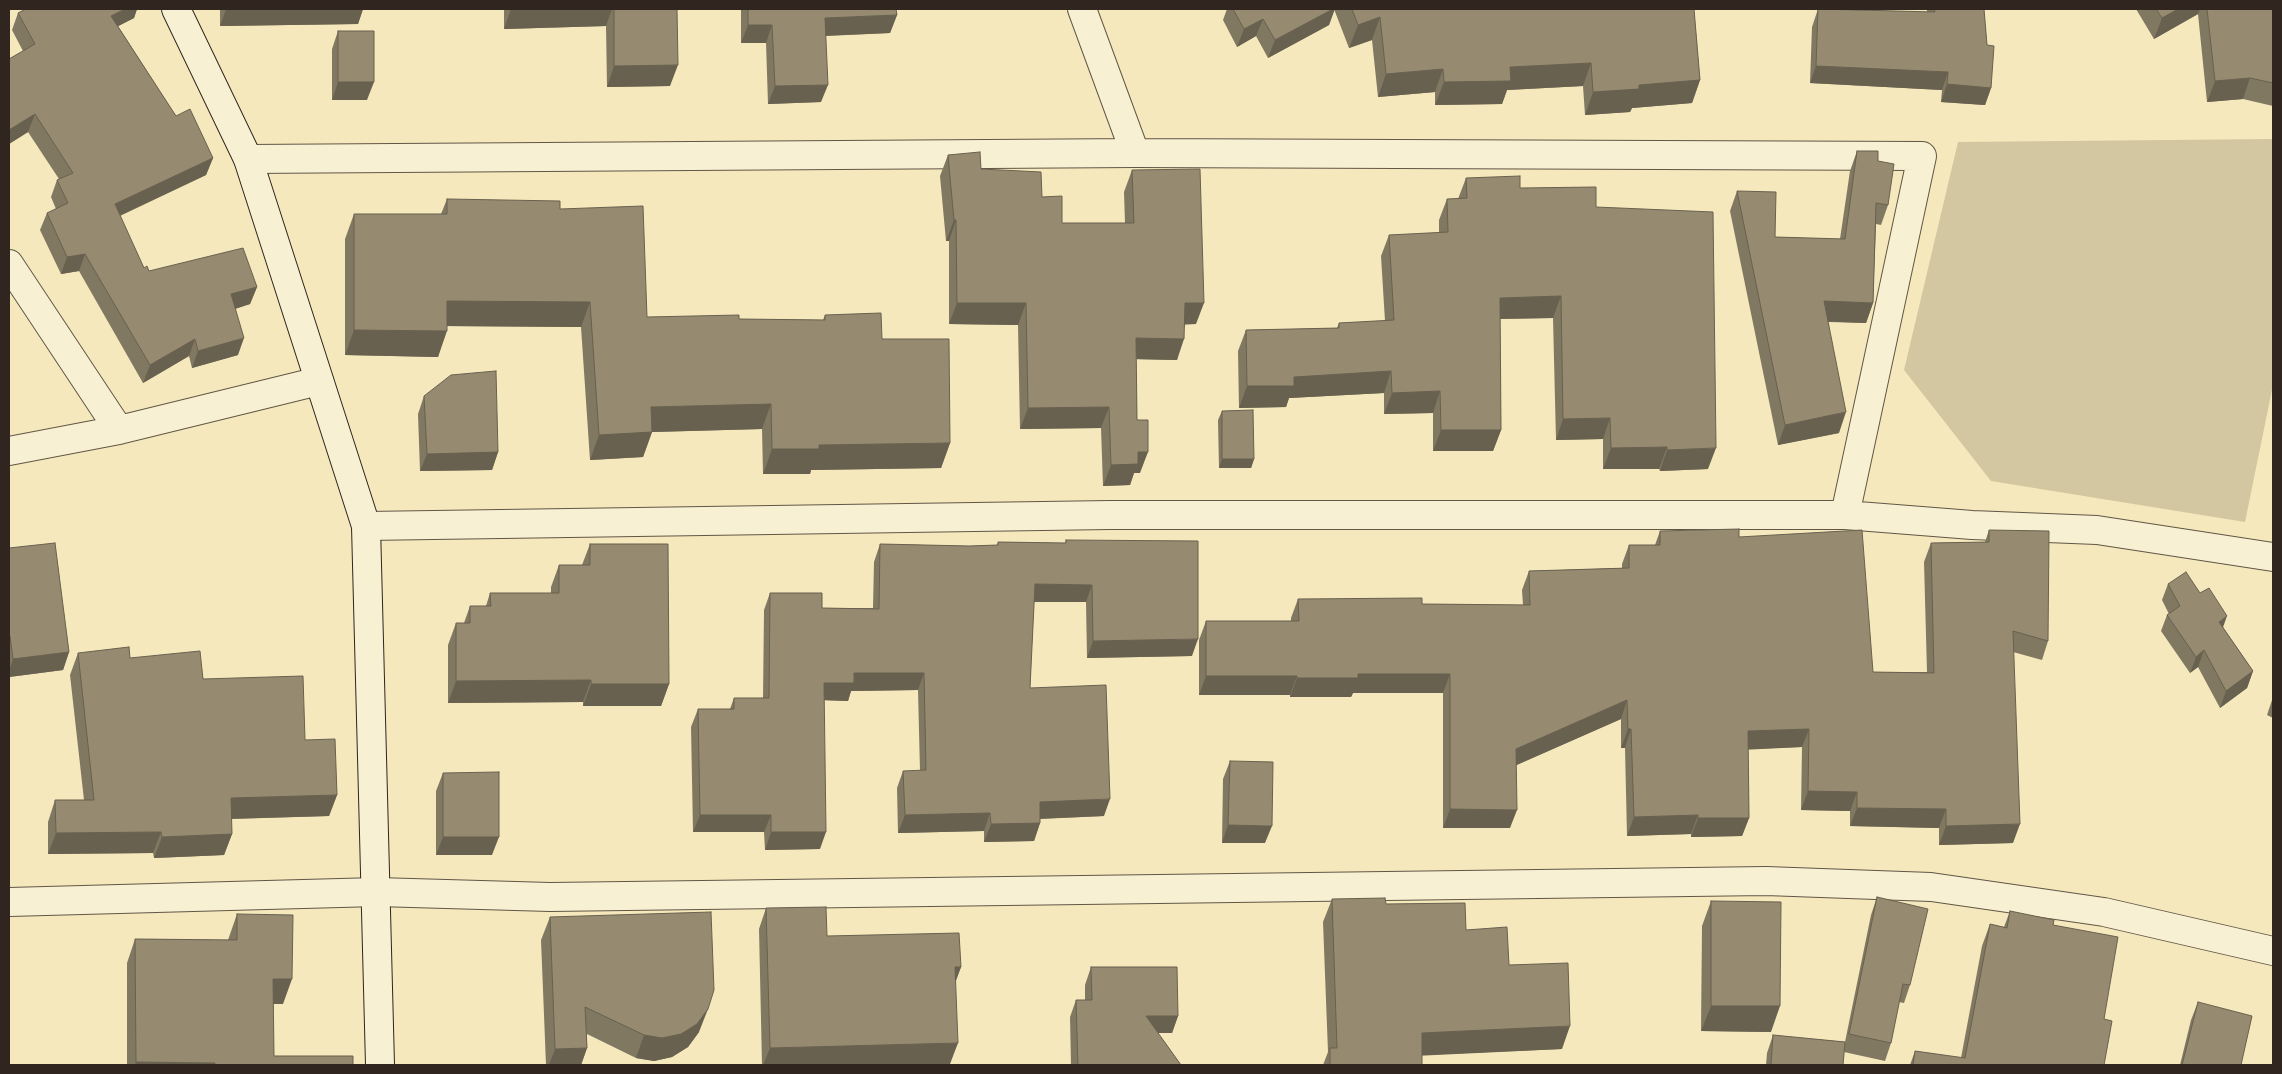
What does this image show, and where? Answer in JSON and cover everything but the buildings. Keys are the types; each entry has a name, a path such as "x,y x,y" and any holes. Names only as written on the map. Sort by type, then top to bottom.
{"street":[{"path":"176,9 248,159 366,526 380,1065"},
{"path":"1082,9 1135,153"},
{"path":"248,159 1135,153 1922,156 1845,515"},
{"path":"9,264 119,430"},
{"path":"9,450 119,430 318,380"},
{"path":"366,526 1110,515 1845,515 1972,526 2097,530 2273,557"},
{"path":"9,902 377,892 550,897 1775,881 1931,887 2104,912 2273,951"}],"shaded area":[{"path":"2273,139 2273,385 2245,522 1991,481 1904,370 1958,142"}]}
